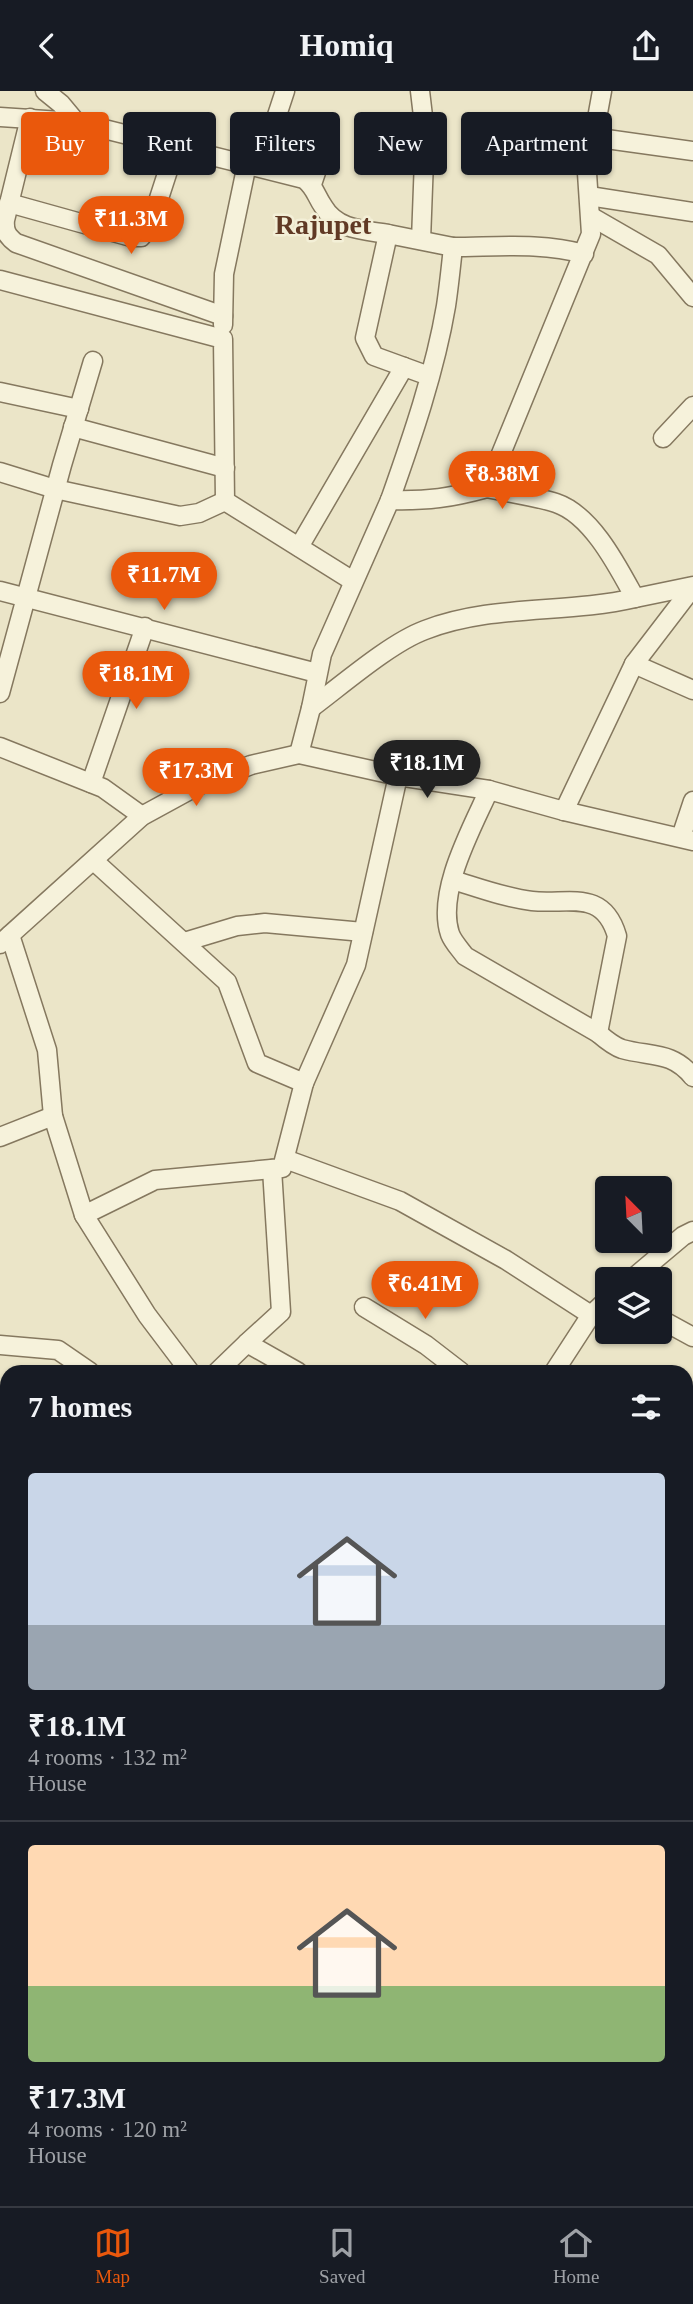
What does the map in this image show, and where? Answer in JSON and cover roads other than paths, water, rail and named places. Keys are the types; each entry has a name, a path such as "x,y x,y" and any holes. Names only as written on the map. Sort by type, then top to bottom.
{"street":[{"path":"45,91 68,112"},
{"path":"276,112 285,91"},
{"path":"420,91 425,133 421,240"},
{"path":"597,112 602,91"},
{"path":"0,117 21,118"},
{"path":"612,140 693,151"},
{"path":"21,154 4,229 8,237 16,243 223,316"},
{"path":"9,203 131,237 141,237 150,226 167,175"},
{"path":"225,501 224,274 251,175"},
{"path":"290,175 312,184 323,207 340,225 453,247 537,247 584,254"},
{"path":"312,184 315,175"},
{"path":"487,488 591,234 592,217 587,175"},
{"path":"589,197 693,212"},
{"path":"592,217 658,255 693,297"},
{"path":"388,234 365,338 374,356 429,376"},
{"path":"299,754 321,654 390,500 404,461 446,307 453,247"},
{"path":"0,280 223,339"},
{"path":"0,693 4,663 26,598 93,361"},
{"path":"299,547 404,367"},
{"path":"0,392 79,409"},
{"path":"663,438 693,406"},
{"path":"73,427 225,468"},
{"path":"0,472 55,489 180,516 199,513 225,501"},
{"path":"390,500 426,501 453,498 487,488 559,503 578,517 608,550 635,598"},
{"path":"225,501 354,581"},
{"path":"311,708 386,653 423,630 463,619 538,609 602,606 693,587"},
{"path":"564,811 634,664 693,587"},
{"path":"0,591 317,673"},
{"path":"91,783 145,627"},
{"path":"634,664 693,690"},
{"path":"0,747 91,783 120,799 142,816"},
{"path":"185,1365 147,1315 83,1215 53,1116 47,1050 5,939 142,816 197,786 251,765 299,754 398,776 489,790 564,811 687,839 693,801"},
{"path":"224,1365 281,1312 278,1164 304,1083 356,965 398,776"},
{"path":"489,790 464,846 447,900 451,936 465,956 598,1033 619,1048 665,1056 683,1064 693,1077"},
{"path":"94,861 227,982 257,1063 304,1083"},
{"path":"453,880 533,901 569,899 604,911 617,936 598,1033"},
{"path":"184,942 237,926 265,923 363,932"},
{"path":"0,1137 53,1116"},
{"path":"83,1215 155,1180 278,1164 400,1201 506,1260 591,1315"},
{"path":"646,1267 683,1236 693,1231"},
{"path":"364,1307 426,1345 452,1365"},
{"path":"559,1365 595,1311"},
{"path":"672,1326 693,1337"},
{"path":"247,1343 286,1365"},
{"path":"0,1345 58,1350 80,1365"}],"district":[{"name":"Rajupet","path":"323,224"}]}
